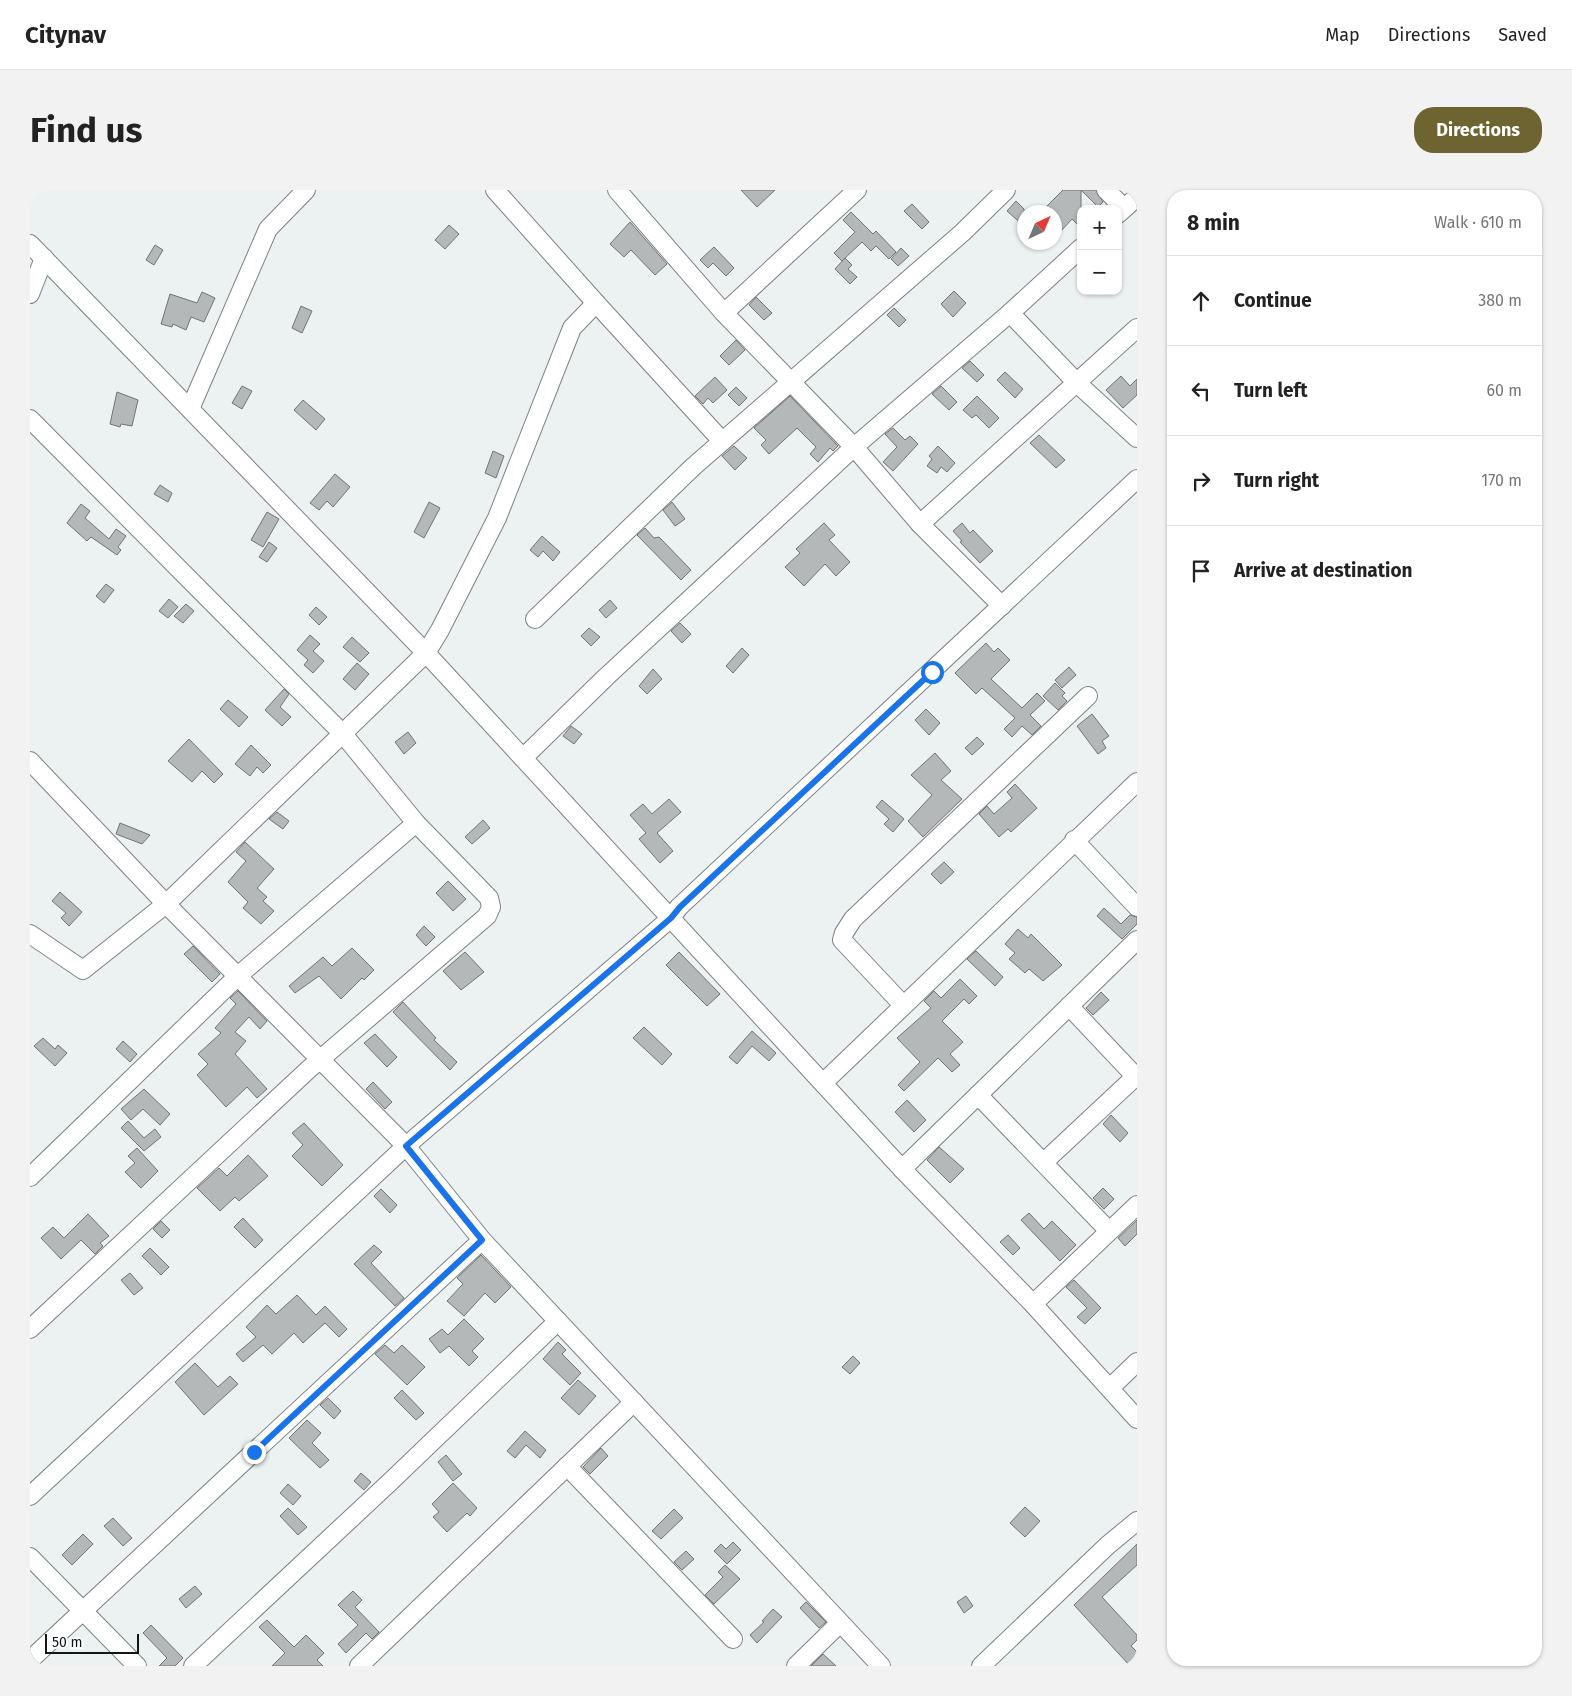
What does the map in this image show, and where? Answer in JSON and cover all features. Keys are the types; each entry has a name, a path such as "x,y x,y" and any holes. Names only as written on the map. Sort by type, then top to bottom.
{"street":[{"path":"190,409 268,228 306,190"},
{"path":"495,190 722,441"},
{"path":"617,190 724,313 854,447 920,524 1002,606"},
{"path":"724,313 857,190"},
{"path":"535,619 722,441 962,233 1006,190"},
{"path":"1106,190 1126,206"},
{"path":"30,244 426,653 902,1169 1033,1304 1137,1419"},
{"path":"523,758 606,677 854,447 1010,313 1079,250"},
{"path":"30,294 44,258"},
{"path":"30,934 83,970 166,904 426,653 440,630 498,518 572,328 596,303"},
{"path":"1010,313 1078,384 1137,438"},
{"path":"920,524 1078,384 1137,328"},
{"path":"30,419 344,734 416,823 489,898 491,907 487,916 320,1060 30,1329"},
{"path":"30,1496 406,1146 671,918 687,900 1137,479"},
{"path":"903,1005 842,940 844,932 853,918 1088,696"},
{"path":"30,761 166,904 406,1146 482,1240 880,1666"},
{"path":"823,1082 1074,840 1137,782"},
{"path":"30,1176 239,976 416,823"},
{"path":"1074,840 1137,907"},
{"path":"902,1169 1137,940"},
{"path":"1044,1162 1136,1077 1069,1006"},
{"path":"978,1095 1109,1231"},
{"path":"1033,1304 1137,1205"},
{"path":"30,1660 482,1240"},
{"path":"192,1666 390,1482 558,1321"},
{"path":"1110,1388 1137,1362"},
{"path":"359,1666 634,1402"},
{"path":"567,1466 733,1639"},
{"path":"982,1666 1108,1545 1137,1521"},
{"path":"30,1557 137,1666"},
{"path":"796,1666 840,1623"}],"building":[{"path":"741,190 775,190 757,207"},
{"path":"1063,190 1081,190 1081,205 1077,205 1077,224 1072,219 1062,230 1062,205 1048,205"},
{"path":"1081,190 1096,190 1103,202 1100,205 1096,205"},
{"path":"1016,201 1020,205 1017,205 1017,220 1007,211"},
{"path":"912,204 929,222 922,229 904,211"},
{"path":"851,212 873,234 876,231 896,252 889,259 876,246 871,251 862,242 842,261 834,253 855,232 843,220"},
{"path":"630,222 667,264 655,275 631,250 624,257 610,244"},
{"path":"449,225 459,234 445,249 435,240"},
{"path":"155,245 163,250 154,265 146,260"},
{"path":"714,247 734,268 726,276 713,263 708,268 700,260"},
{"path":"901,248 909,256 898,266 891,259"},
{"path":"845,258 852,265 848,269 857,277 850,284 835,269"},
{"path":"954,291 966,303 953,317 941,304"},
{"path":"202,292 215,298 204,322 191,317 186,330 173,324 172,327 161,324 170,294 197,303"},
{"path":"756,297 772,313 764,320 749,305"},
{"path":"301,306 312,311 302,333 292,328"},
{"path":"894,308 906,320 899,327 887,315"},
{"path":"736,340 745,350 729,365 720,356"},
{"path":"970,361 984,375 977,382 962,368"},
{"path":"1005,372 1023,389 1015,398 997,380"},
{"path":"1121,376 1130,386 1137,379 1137,395 1123,408 1106,390"},
{"path":"715,377 727,390 713,403 708,398 703,404 695,396"},
{"path":"242,386 252,391 242,409 232,403"},
{"path":"941,386 957,402 949,410 932,394"},
{"path":"736,387 747,398 739,406 728,395"},
{"path":"117,392 138,400 132,426 121,424 120,427 110,424"},
{"path":"790,396 838,446 833,451 830,448 818,462 810,454 816,447 797,428 769,454 761,445 766,440 754,428"},
{"path":"977,396 999,418 989,428 976,415 972,418 963,410"},
{"path":"303,400 325,419 316,430 294,410"},
{"path":"893,428 905,440 910,436 918,444 893,471 883,462 897,447 885,434"},
{"path":"1039,435 1065,460 1056,468 1030,443"},
{"path":"734,446 747,458 735,470 722,456"},
{"path":"938,446 955,463 947,472 941,467 937,473 927,466 932,459 929,456"},
{"path":"493,451 504,456 496,478 485,473"},
{"path":"335,474 350,487 333,507 327,501 319,510 310,503"},
{"path":"160,485 172,493 168,502 154,494"},
{"path":"429,502 440,508 424,538 414,532"},
{"path":"672,502 685,519 675,526 663,510"},
{"path":"81,504 90,511 85,518 109,539 116,529 126,536 118,547 121,550 117,555 91,537 87,541 67,523"},
{"path":"267,512 279,519 263,547 251,540"},
{"path":"824,523 835,535 829,540 850,562 836,576 825,564 804,586 785,567 800,553 796,549"},
{"path":"962,523 970,533 973,530 993,551 980,563 960,542 962,541 953,531"},
{"path":"645,528 654,538 659,537 691,570 681,580 637,535"},
{"path":"542,536 560,552 553,561 543,551 538,557 530,550"},
{"path":"269,542 277,548 267,562 259,557"},
{"path":"106,584 114,590 104,603 96,596"},
{"path":"169,599 178,607 168,618 159,611"},
{"path":"610,600 617,608 606,618 599,610"},
{"path":"186,604 194,611 183,623 174,616"},
{"path":"316,607 327,617 319,625 309,615"},
{"path":"680,623 691,634 682,643 671,631"},
{"path":"589,628 600,637 591,646 581,636"},
{"path":"310,635 320,644 313,651 324,661 313,673 304,665 308,660 297,650"},
{"path":"352,637 369,653 360,662 343,647"},
{"path":"986,643 994,652 998,648 1010,660 991,679 1022,708 1037,693 1045,701 1030,715 1041,726 1032,735 1022,726 1012,737 1004,729 1015,718 982,688 976,694 955,673"},
{"path":"742,648 749,655 733,673 726,666"},
{"path":"357,663 369,674 355,690 343,679"},
{"path":"1069,667 1076,675 1062,688 1055,680"},
{"path":"653,669 662,679 647,694 639,686"},
{"path":"1055,683 1065,693 1062,696 1067,701 1058,710 1043,696"},
{"path":"284,689 289,694 280,707 291,717 282,726 265,710"},
{"path":"228,700 248,717 239,727 220,709"},
{"path":"926,709 940,723 929,735 915,720"},
{"path":"1092,714 1109,736 1102,741 1106,748 1098,754 1077,726"},
{"path":"571,726 582,734 574,744 563,736"},
{"path":"408,732 416,743 404,754 395,742"},
{"path":"977,737 984,744 972,755 965,748"},
{"path":"189,739 223,774 214,783 202,771 192,782 168,761"},
{"path":"251,745 271,765 263,773 257,767 250,776 235,764"},
{"path":"935,753 951,771 941,780 962,799 923,837 908,821 932,795 911,775"},
{"path":"1015,784 1037,808 1011,832 1008,829 999,837 979,814 987,806 994,814 1012,798 1007,792"},
{"path":"669,799 681,812 657,833 673,851 660,863 639,839 646,833 630,815 643,804 652,814"},
{"path":"882,800 904,819 893,832 884,824 889,819 876,807"},
{"path":"277,812 289,821 283,829 269,819"},
{"path":"483,820 490,828 472,844 465,837"},
{"path":"120,823 150,835 142,844 116,834"},
{"path":"245,842 274,869 257,888 267,897 263,901 274,911 261,924 243,908 248,902 228,882 246,861 236,852"},
{"path":"944,862 954,872 941,884 931,874"},
{"path":"448,881 466,899 453,911 436,893"},
{"path":"60,892 82,912 69,926 61,918 66,913 52,901"},
{"path":"1104,908 1121,924 1130,915 1137,917 1137,924 1122,939 1097,916"},
{"path":"424,926 435,937 426,946 416,935"},
{"path":"1018,929 1028,938 1031,934 1062,965 1043,981 1029,969 1025,973 1009,959 1015,953 1005,944"},
{"path":"193,946 220,974 212,982 184,954"},
{"path":"352,948 374,970 364,980 362,978 341,999 319,976 295,993 289,986 323,957 332,966"},
{"path":"976,951 1003,977 995,986 967,959"},
{"path":"465,952 484,972 461,990 443,971"},
{"path":"679,952 720,994 707,1006 666,965"},
{"path":"960,979 977,996 969,1004 964,999 942,1021 963,1042 950,1054 960,1065 952,1072 938,1058 904,1091 898,1085 920,1062 897,1038 931,1008 924,1001 934,991 941,998"},
{"path":"238,991 267,1021 260,1029 249,1017 235,1032 246,1041 235,1054 267,1089 257,1098 247,1087 226,1107 197,1075 208,1064 198,1054 221,1033 215,1028 236,1004 230,998"},
{"path":"1101,992 1109,1000 1093,1015 1086,1008"},
{"path":"403,1002 436,1038 434,1040 457,1062 450,1070 393,1012"},
{"path":"644,1027 672,1054 662,1065 633,1038"},
{"path":"752,1031 776,1053 769,1061 752,1046 737,1064 729,1057"},
{"path":"375,1034 397,1057 387,1067 364,1043"},
{"path":"43,1038 55,1049 58,1045 67,1053 55,1066 34,1046"},
{"path":"123,1041 137,1054 130,1062 116,1049"},
{"path":"373,1082 392,1102 385,1109 366,1089"},
{"path":"144,1089 170,1114 160,1125 143,1109 131,1120 121,1109"},
{"path":"907,1100 926,1120 914,1132 895,1112"},
{"path":"1111,1115 1128,1133 1120,1142 1103,1124"},
{"path":"128,1121 144,1138 155,1129 161,1137 144,1151 121,1128"},
{"path":"304,1123 343,1165 322,1186 292,1156 303,1145 292,1133"},
{"path":"939,1147 964,1169 950,1183 927,1160"},
{"path":"137,1148 158,1171 141,1188 125,1172 135,1163 128,1156"},
{"path":"248,1155 268,1176 239,1201 235,1197 220,1211 197,1188 219,1168 227,1176"},
{"path":"1103,1188 1114,1199 1104,1209 1093,1198"},
{"path":"381,1189 397,1205 390,1213 374,1196"},
{"path":"1029,1213 1044,1229 1052,1221 1076,1245 1060,1261 1021,1220"},
{"path":"88,1214 109,1236 100,1243 103,1246 95,1254 81,1240 61,1259 41,1238 53,1227 64,1238"},
{"path":"243,1218 263,1240 255,1248 234,1227"},
{"path":"1137,1220 1137,1234 1125,1246 1118,1238"},
{"path":"161,1221 170,1230 162,1238 153,1229"},
{"path":"1008,1235 1020,1248 1013,1255 1000,1242"},
{"path":"374,1245 382,1252 371,1263 404,1298 395,1306 354,1264"},
{"path":"150,1248 169,1267 161,1275 142,1256"},
{"path":"481,1255 511,1287 495,1303 485,1293 464,1316 447,1301 463,1284 457,1278"},
{"path":"130,1273 143,1288 134,1295 121,1280"},
{"path":"1074,1280 1101,1308 1085,1324 1077,1317 1087,1308 1066,1287"},
{"path":"297,1295 316,1315 325,1306 347,1329 339,1337 325,1323 303,1343 294,1333 272,1354 263,1345 243,1362 236,1354 256,1337 246,1327 267,1305 276,1314"},
{"path":"464,1319 484,1339 472,1351 478,1357 469,1366 449,1346 440,1353 429,1339 442,1329 448,1335"},
{"path":"558,1342 566,1350 562,1354 581,1373 570,1385 543,1359"},
{"path":"385,1345 394,1353 402,1345 425,1367 407,1385 375,1354"},
{"path":"853,1356 860,1363 850,1374 842,1367"},
{"path":"195,1363 218,1387 230,1376 238,1384 204,1415 175,1382"},
{"path":"578,1380 596,1396 579,1415 561,1398"},
{"path":"402,1390 424,1413 416,1420 394,1398"},
{"path":"328,1398 341,1411 334,1419 320,1405"},
{"path":"307,1420 321,1433 312,1443 329,1460 320,1468 289,1438"},
{"path":"525,1431 546,1450 540,1458 526,1445 515,1458 507,1451"},
{"path":"601,1448 608,1456 590,1474 583,1467"},
{"path":"446,1455 462,1474 453,1481 438,1462"},
{"path":"361,1473 371,1482 364,1490 354,1481"},
{"path":"453,1483 477,1508 470,1516 467,1513 447,1532 433,1517 439,1512 432,1504"},
{"path":"288,1484 301,1496 293,1505 280,1493"},
{"path":"1025,1507 1040,1521 1025,1537 1010,1523"},
{"path":"288,1508 307,1527 298,1535 280,1516"},
{"path":"674,1509 683,1518 661,1539 652,1531"},
{"path":"113,1518 132,1538 123,1546 104,1526"},
{"path":"83,1534 93,1544 72,1565 62,1555"},
{"path":"733,1542 741,1550 727,1564 714,1551 721,1544 726,1549"},
{"path":"1137,1544 1137,1565 1102,1597 1137,1635 1137,1640 1131,1646 1137,1652 1137,1666 1130,1666 1074,1605"},
{"path":"686,1551 694,1559 682,1570 674,1562"},
{"path":"725,1565 740,1579 714,1604 705,1595 723,1577 718,1572"},
{"path":"195,1586 202,1594 186,1608 179,1599"},
{"path":"353,1591 362,1600 355,1607 379,1632 372,1639 366,1633 346,1653 338,1644 358,1625 338,1605"},
{"path":"966,1596 973,1606 964,1613 957,1602"},
{"path":"806,1602 826,1622 819,1628 800,1608"},
{"path":"773,1609 782,1617 757,1643 750,1635 764,1622 762,1621"},
{"path":"267,1620 294,1647 306,1635 324,1653 317,1660 323,1666 272,1666 285,1653 259,1627"},
{"path":"151,1625 183,1658 175,1666 159,1666 167,1658 143,1633"},
{"path":"823,1654 836,1666 811,1666"}],"route":[{"path":"254,1452 482,1240 406,1146 671,918 680,907 932,672"}]}
